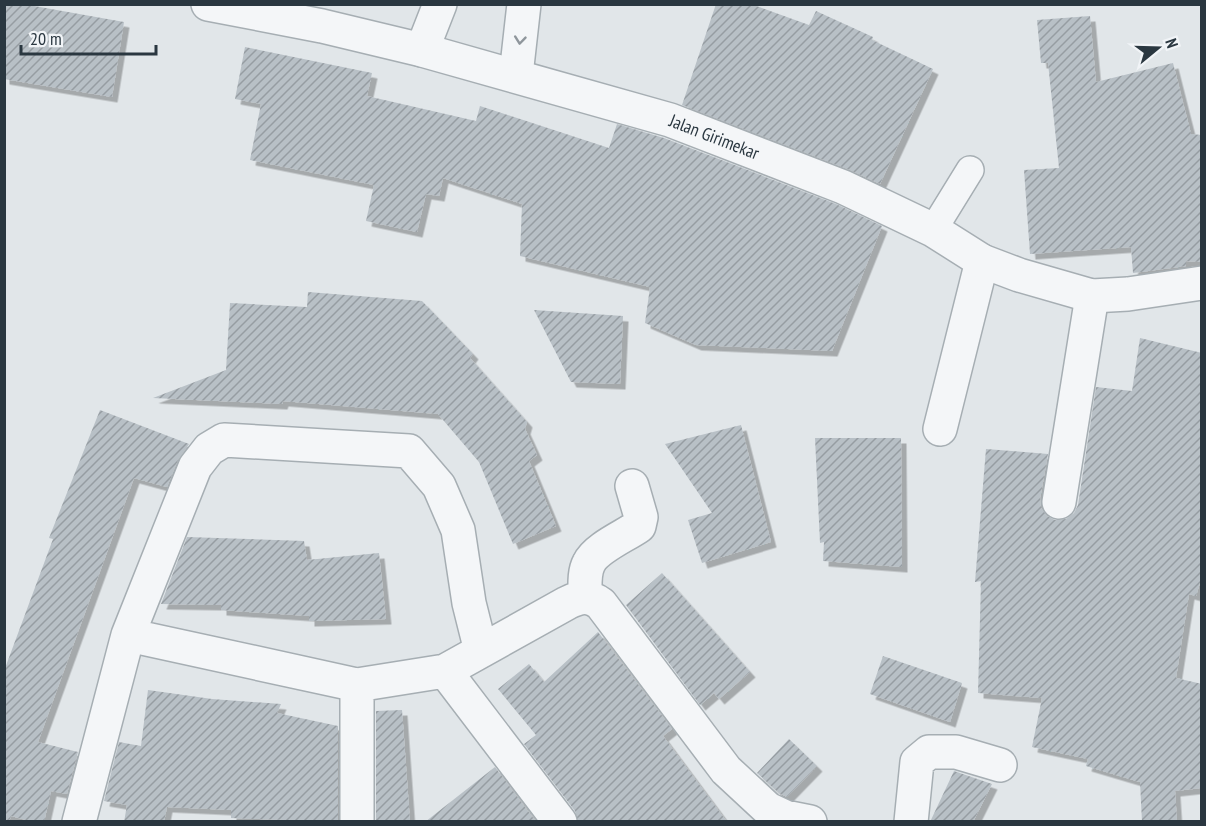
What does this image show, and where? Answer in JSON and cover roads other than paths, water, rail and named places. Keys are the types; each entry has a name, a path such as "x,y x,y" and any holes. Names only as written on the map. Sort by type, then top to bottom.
{"street":[{"name":"Jalan Girimekar","path":"208,4 322,26 422,50 670,120 843,187 933,230 982,261 1019,275 1092,296 1128,294 1202,283"},
{"path":"422,50 440,4"},
{"path":"516,75 524,4"},
{"path":"940,429 982,261"},
{"path":"1059,502 1092,296"},
{"path":"79,822 128,634 195,467 209,449 224,440 409,451 439,486 458,530 469,603 481,651"},
{"path":"585,596 589,563 596,554 639,526 641,517 632,486"},
{"path":"128,634 357,685 445,671 567,603 585,596 594,598 601,604 726,770 764,815 810,822"},
{"path":"445,671 560,822"},
{"path":"357,685 357,822"},
{"path":"911,822 917,762 929,753 956,752 1000,765"}],"lane":[{"path":"933,230 970,170"}]}
